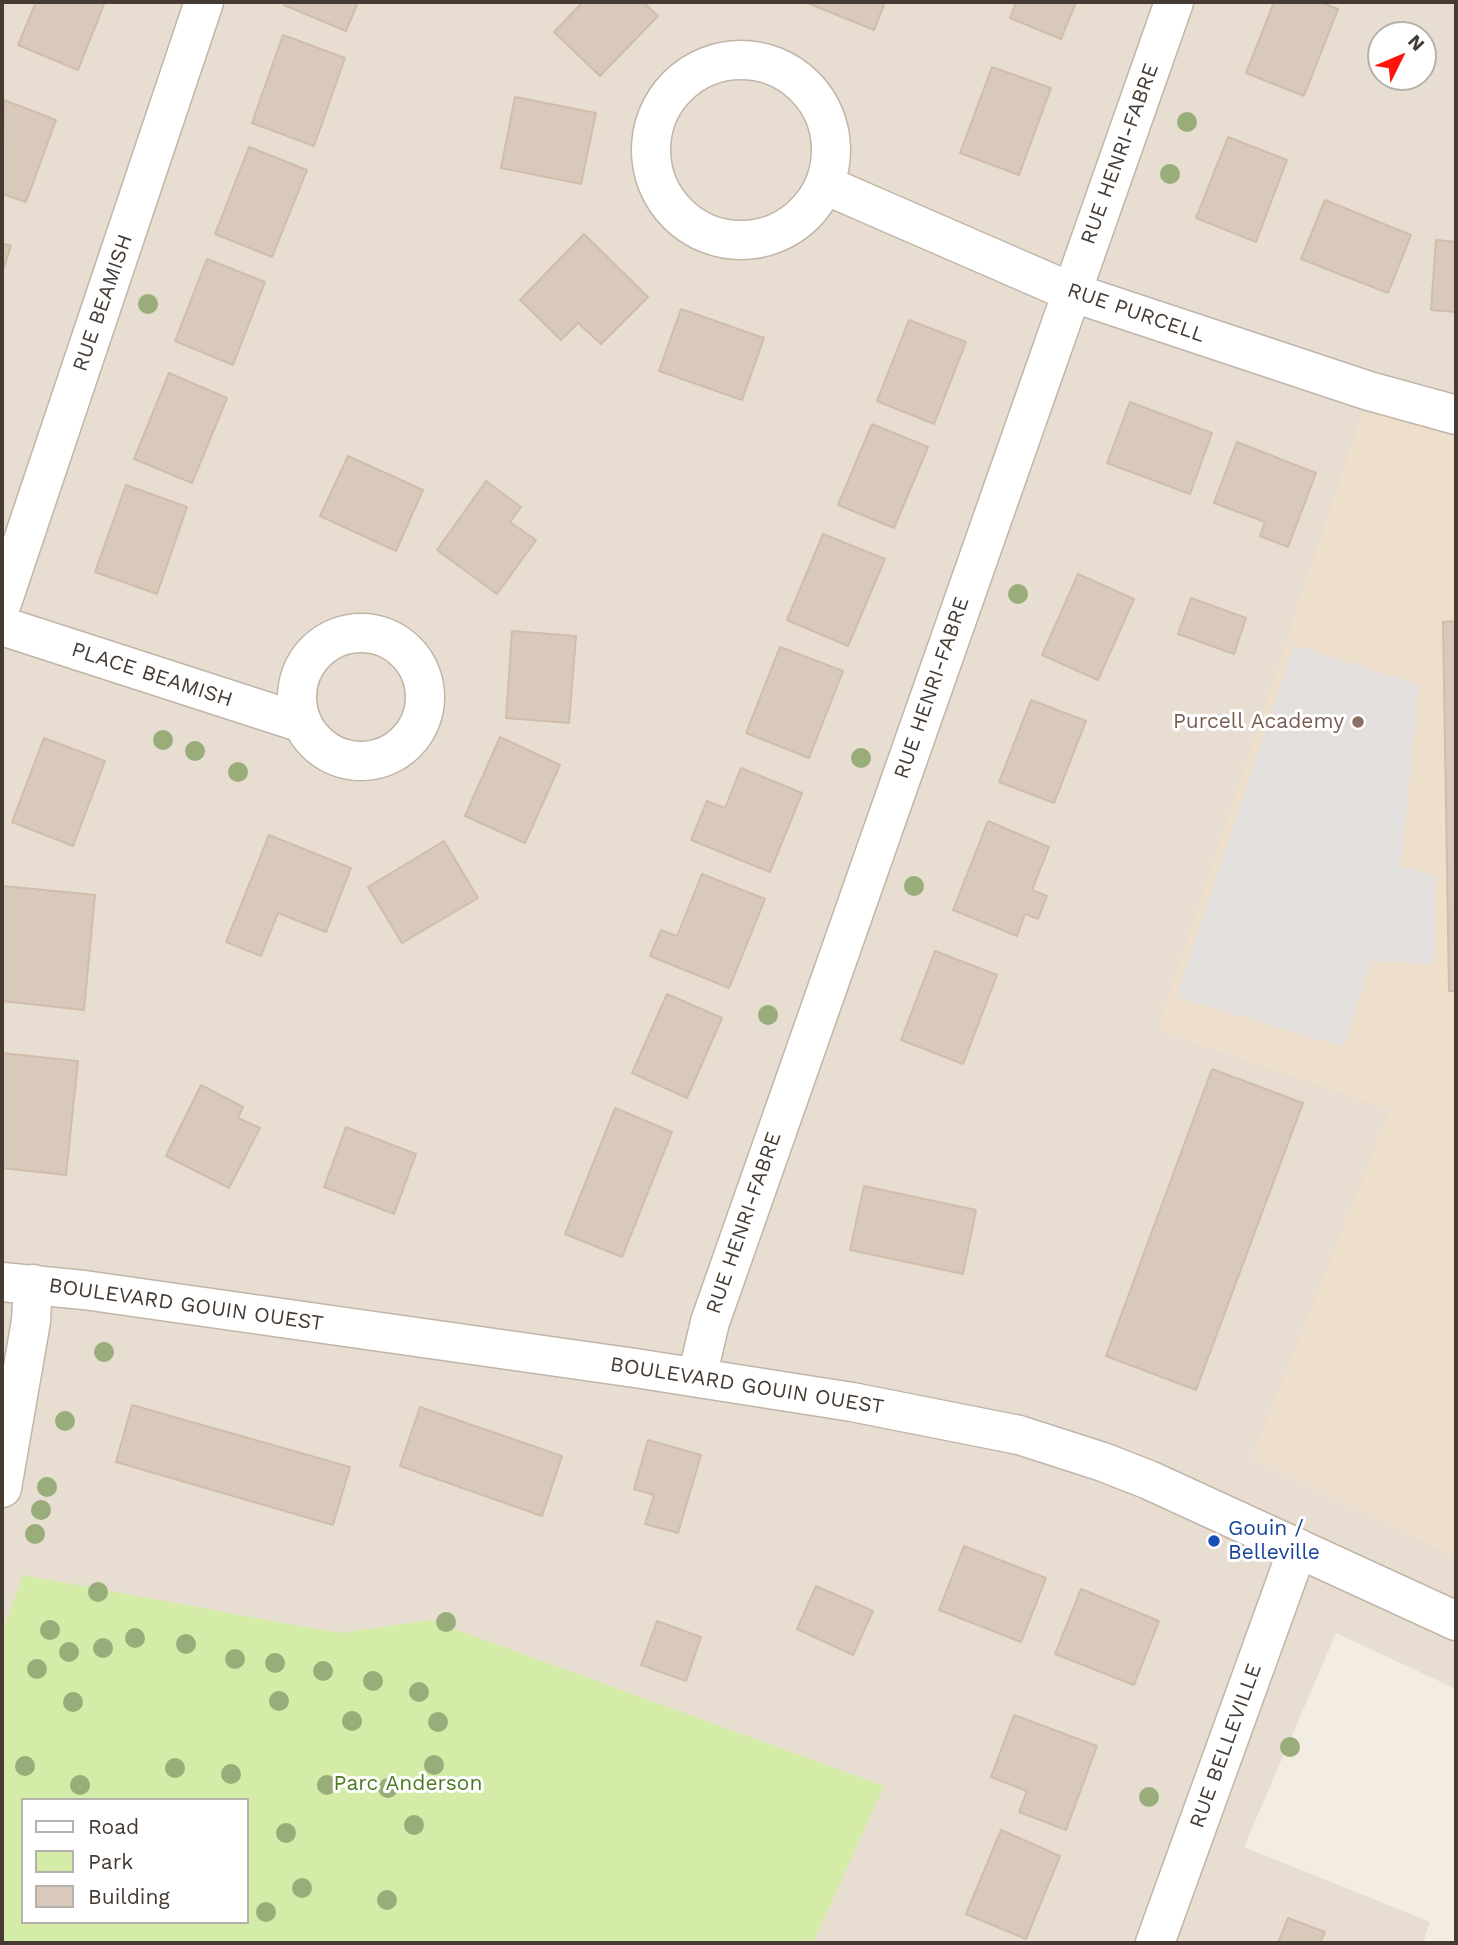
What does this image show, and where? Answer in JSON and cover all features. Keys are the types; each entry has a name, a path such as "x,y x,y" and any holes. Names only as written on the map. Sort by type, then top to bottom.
{"street":[{"name":"RUE BEAMISH","path":"2,603 204,2"},
{"name":"RUE HENRI-FABRE","path":"697,1377 710,1322 1174,2"},
{"path":"736,59 766,62 793,76 815,97 828,125 832,155 825,185 809,210 786,229 758,239 729,240 700,231 676,214 660,190 650,162 652,132 662,104 680,81 706,65 736,59"},
{"name":"RUE PURCELL","path":"825,185 1071,292 1369,391 1456,415"},
{"name":"PLACE BEAMISH","path":"2,626 302,723"},
{"path":"2,1488 30,1321 17,1283"},
{"name":"BOULEVARD GOUIN OUEST","path":"17,1283 697,1377 950,1420 1041,1441 1149,1480 1456,1621"},
{"name":"RUE BELLEVILLE","path":"1155,1943 1298,1548"}],"shaded area":[{"path":"2,2 1456,2 1456,1689 1336,1633 1244,1847 1430,1922 1423,1943 2,1943"},
{"name":"Purcell Academy","path":"1369,391 1456,415 1456,1558 1251,1459 1390,1110 1157,1030"},
{"path":"1294,645 1419,685 1401,867 1435,875 1434,964 1371,961 1344,1047 1176,997"}],"green space":[{"name":"Parc Anderson","path":"23,1575 339,1633 430,1620 884,1786 813,1943 2,1943 2,1633"}],"building":[{"path":"36,2 105,2 78,70 18,45"},
{"path":"286,2 358,2 346,31 284,5"},
{"path":"583,2 643,2 658,16 600,76 554,32"},
{"path":"805,2 885,2 874,30"},
{"path":"1016,2 1076,2 1061,39 1010,18"},
{"path":"1274,2 1320,2 1338,9 1304,96 1246,73"},
{"path":"283,35 345,58 314,146 252,123"},
{"path":"992,67 1051,88 1019,175 960,153"},
{"path":"515,97 596,113 581,184 501,168"},
{"path":"4,100 56,120 26,202 2,194"},
{"path":"1228,137 1287,160 1256,242 1196,218"},
{"path":"249,147 307,170 272,257 215,234"},
{"path":"1325,200 1411,235 1388,293 1301,259"},
{"path":"584,234 648,297 601,344 578,323 561,340 520,300"},
{"path":"1436,240 1456,242 1456,312 1431,310"},
{"path":"2,243 11,246 2,273"},
{"path":"207,259 265,282 233,365 175,341"},
{"path":"681,309 764,338 742,400 659,371"},
{"path":"909,320 966,342 934,424 877,401"},
{"path":"169,373 227,398 192,483 134,459"},
{"path":"1130,402 1212,433 1190,494 1107,463"},
{"path":"872,424 928,447 894,528 838,505"},
{"path":"1237,442 1316,473 1288,547 1260,536 1265,522 1214,503"},
{"path":"348,456 423,490 396,551 320,516"},
{"path":"486,481 521,507 510,522 536,540 497,594 437,550"},
{"path":"126,485 187,507 157,594 95,572"},
{"path":"823,534 885,559 848,646 787,620"},
{"path":"1078,574 1134,599 1098,680 1042,655"},
{"path":"1191,598 1246,618 1234,654 1178,634"},
{"path":"1456,621 1456,991 1449,991 1443,622"},
{"path":"512,631 576,636 569,723 506,718"},
{"path":"780,647 843,671 809,758 746,733"},
{"path":"1031,700 1086,721 1054,803 999,782"},
{"path":"500,737 560,765 525,843 465,816"},
{"path":"44,738 105,761 73,846 12,822"},
{"path":"741,768 802,793 770,872 691,840 707,801 725,808"},
{"path":"988,821 1049,847 1032,890 1047,896 1038,919 1025,914 1017,936 953,910"},
{"path":"269,835 351,868 326,932 278,913 261,956 226,942"},
{"path":"444,841 478,898 402,943 368,887"},
{"path":"702,874 765,899 729,988 650,956 661,930 677,936"},
{"path":"3,886 95,895 84,1010 2,1001"},
{"path":"935,951 997,975 963,1064 901,1040"},
{"path":"667,994 722,1018 687,1098 632,1073"},
{"path":"2,1053 78,1061 66,1175 2,1168"},
{"path":"1212,1069 1303,1103 1196,1390 1106,1356"},
{"path":"201,1085 243,1107 238,1118 260,1128 229,1188 166,1156"},
{"path":"615,1108 672,1132 622,1257 565,1234"},
{"path":"346,1127 416,1154 394,1214 324,1187"},
{"path":"864,1186 976,1210 963,1274 850,1250"},
{"path":"132,1405 350,1467 333,1525 116,1462"},
{"path":"420,1407 562,1456 542,1516 400,1466"},
{"path":"648,1440 701,1455 678,1533 645,1524 654,1495 634,1489"},
{"path":"964,1546 1046,1578 1021,1642 939,1610"},
{"path":"816,1586 873,1611 853,1655 797,1629"},
{"path":"1081,1589 1159,1621 1134,1685 1055,1654"},
{"path":"657,1621 701,1637 686,1681 641,1665"},
{"path":"1014,1715 1097,1746 1066,1830 1019,1812 1027,1791 991,1777"},
{"path":"1001,1830 1060,1856 1026,1939 966,1914"},
{"path":"1288,1918 1325,1932 1320,1943 1278,1943"}],"place":[{"name":"Purcell Academy","path":"1358,722"},
{"name":"Gouin / Belleville","path":"1214,1541"}]}
